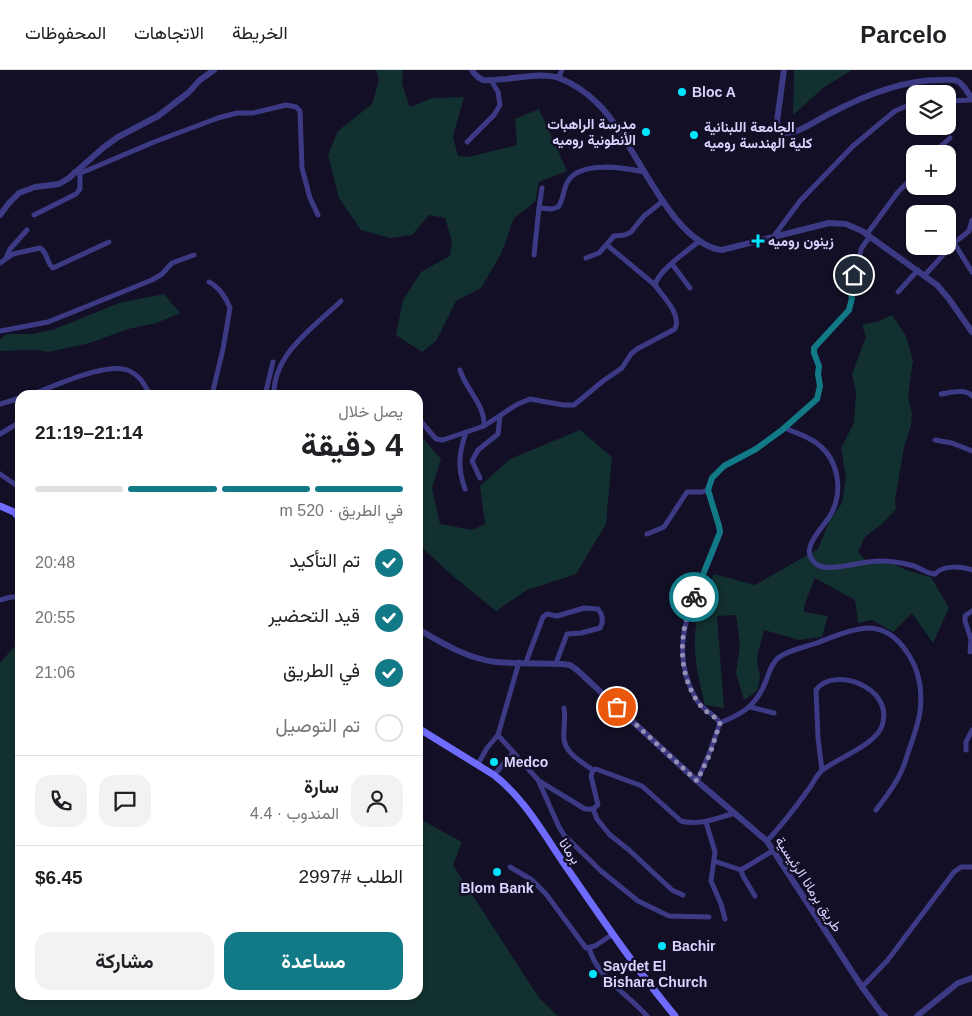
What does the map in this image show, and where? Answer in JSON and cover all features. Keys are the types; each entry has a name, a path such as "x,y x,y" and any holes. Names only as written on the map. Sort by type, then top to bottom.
{"main road":[{"path":"0,506 15,513"},
{"name":"برمانا","path":"423,731 494,775 524,803 613,934 653,989 676,1016"}],"street":[{"path":"0,215 19,193 34,187 59,184 77,173 118,137 164,112 214,70"},
{"path":"472,70 481,79 558,78 579,89 603,108 621,132 663,201 698,242 722,250 823,224 834,223 852,226 918,270 942,290 971,330"},
{"path":"558,78 562,70"},
{"path":"784,70 777,121 779,129 784,133 800,130 870,95 902,85 927,80 952,80 959,82 972,99 956,100"},
{"path":"467,142 494,115 500,105 498,92 491,80"},
{"path":"963,100 965,88"},
{"path":"77,173 218,118 237,113 253,113 290,105 300,111 302,168 310,198 318,215"},
{"path":"774,236 800,201 853,146 895,111 906,107"},
{"path":"942,145 950,138"},
{"path":"539,208 552,209 558,206 567,183 579,172 611,167 645,172"},
{"path":"34,215 76,194 80,189 77,173"},
{"path":"720,723 716,718 704,711 695,698 687,679 682,654 683,631 686,620 720,532 708,490 712,478 717,471 756,449 785,428 817,399 820,386 819,366 814,348 849,310 852,298 848,287 858,266 861,248 898,192 906,184"},
{"path":"534,255 542,188"},
{"path":"586,258 599,253 614,236 632,232 644,216 663,201"},
{"path":"956,241 969,231 972,220"},
{"path":"6,258 10,249 27,230"},
{"path":"0,263 6,258 31,249 41,248 45,252 50,266 53,268 109,242"},
{"path":"655,285 658,278 672,264 698,242"},
{"path":"423,424 438,440 443,440 484,426 530,398 563,405 574,405 622,368 631,354 637,349 675,329 677,324 675,315 655,285 607,245"},
{"path":"956,246 972,272"},
{"path":"0,331 48,322 158,278 172,263 194,255"},
{"path":"924,276 943,255"},
{"path":"672,264 690,288"},
{"path":"898,292 918,270"},
{"path":"209,282 214,284 230,308 224,349 213,390"},
{"path":"274,390 286,356 341,301"},
{"path":"266,390 273,362"},
{"path":"44,390 98,371 118,368 140,378 147,390"},
{"path":"460,370 484,415 484,426"},
{"path":"941,394 965,391 969,392 972,396"},
{"path":"0,404 15,400"},
{"path":"480,478 472,461 474,455 498,434 500,416"},
{"path":"0,434 15,425"},
{"path":"785,428 818,443 831,460 836,473 838,488 834,509 810,545 810,556 815,563 826,568 872,561 889,562 916,567 931,574 935,574 939,569 945,567 972,570"},
{"path":"466,432 459,465 466,489"},
{"path":"935,440 952,443 972,451"},
{"path":"0,474 15,484"},
{"path":"647,534 664,527 688,492 708,490"},
{"path":"0,600 15,597"},
{"path":"526,662 542,617 547,614 557,616 584,608 598,609 602,614 603,623 600,628 581,633 567,634 556,663"},
{"path":"970,652 971,639 965,621 966,616 972,611"},
{"path":"697,781 710,754 720,723 750,707 759,696 772,665 784,655 831,638 870,628 880,630 894,638 906,649 919,677 921,697 917,731 902,772 876,810"},
{"name":"طريق برمانا الرئيسية","path":"423,632 464,653 495,662 556,663 570,665 577,670 697,781 767,841 862,987 885,1016"},
{"path":"478,764 498,734 518,662"},
{"path":"767,841 793,812 822,770 878,734 882,725 883,708 877,695 860,683 848,680 825,683 816,690 818,738 822,770"},
{"path":"750,707 774,712"},
{"path":"564,708 566,719 565,745 592,770 596,769 606,772 642,786 681,821 706,822 735,813"},
{"path":"966,750 966,742 972,730"},
{"path":"498,734 539,781 585,809 593,809 598,805 591,776 592,770"},
{"path":"494,775 513,753"},
{"path":"539,781 564,835 601,871 638,901 670,916 709,917"},
{"path":"593,809 597,819 610,835 635,855 672,890 682,895"},
{"path":"706,822 714,847 711,881 725,918"},
{"path":"714,861 741,870 774,850"},
{"path":"510,867 532,880 546,894 586,948 595,946 613,934"},
{"path":"862,987 887,961 954,872 961,867 972,867"},
{"path":"741,870 755,896"},
{"path":"589,948 596,966 604,977 634,1002 647,1016"},
{"path":"916,1016 958,983 972,978"}],"green space":[{"path":"376,70 403,70 402,84 410,107 432,98 464,97 453,137 458,156 468,157 517,145 515,119 539,109 567,171 539,182 535,202 514,218 501,254 481,288 456,301 436,341 422,352 396,335 403,300 421,272 450,256 452,241 445,218 429,215 412,235 390,238 361,230 339,198 328,155 338,131 372,104 379,80"},
{"path":"794,70 852,70 823,88 793,115"},
{"path":"164,294 180,313 157,323 128,329 90,343 48,352 36,350 0,351 0,339 7,334 32,334 55,329 119,303"},
{"path":"892,315 906,336 913,361 908,396 912,414 911,425 904,447 895,500 896,509 882,524 865,537 858,552 871,565 883,559 906,570 931,577 949,608 933,643 912,613 893,632 872,620 858,623 855,600 815,578 805,603 804,612 828,616 822,637 799,640 764,630 757,658 760,678 757,691 744,700 736,673 740,645 736,615 717,616 724,708 705,705 697,670 695,634 699,610 714,574 755,585 818,549 829,522 842,503 846,478 841,448 854,423 856,393 852,374 866,337 862,325 879,321"},
{"path":"580,430 612,457 606,524 576,574 527,590 496,611 423,549 423,439 441,459 432,488 440,524 472,530 485,524 480,486 510,459"},
{"path":"15,646 15,1000 423,1000 423,821 462,842 453,865 539,998 558,1016 0,1016 0,663"}],"way so far":[{"path":"617,707 697,781 710,754 720,723 719,720 704,711 695,698 687,679 682,654 683,631 694,597"}],"place":[{"name":"Bloc A","path":"682,92"},
{"name":"مدرسة الراهبات الأنطونية روميه","path":"646,132"},
{"name":"الجامعة اللبنانية كلية الهندسة روميه","path":"694,135"},
{"name":"زينون روميه","path":"758,241"},
{"name":"Medco","path":"494,762"},
{"name":"Blom Bank","path":"497,872"},
{"name":"Bachir","path":"662,946"},
{"name":"Saydet El Bishara Church","path":"593,974"}],"route":[{"path":"694,597 720,532 708,490 712,478 724,466 756,449 782,430 804,411 809,404 817,399 820,386 819,366 814,348 849,310 852,298 848,287 854,275"}]}
